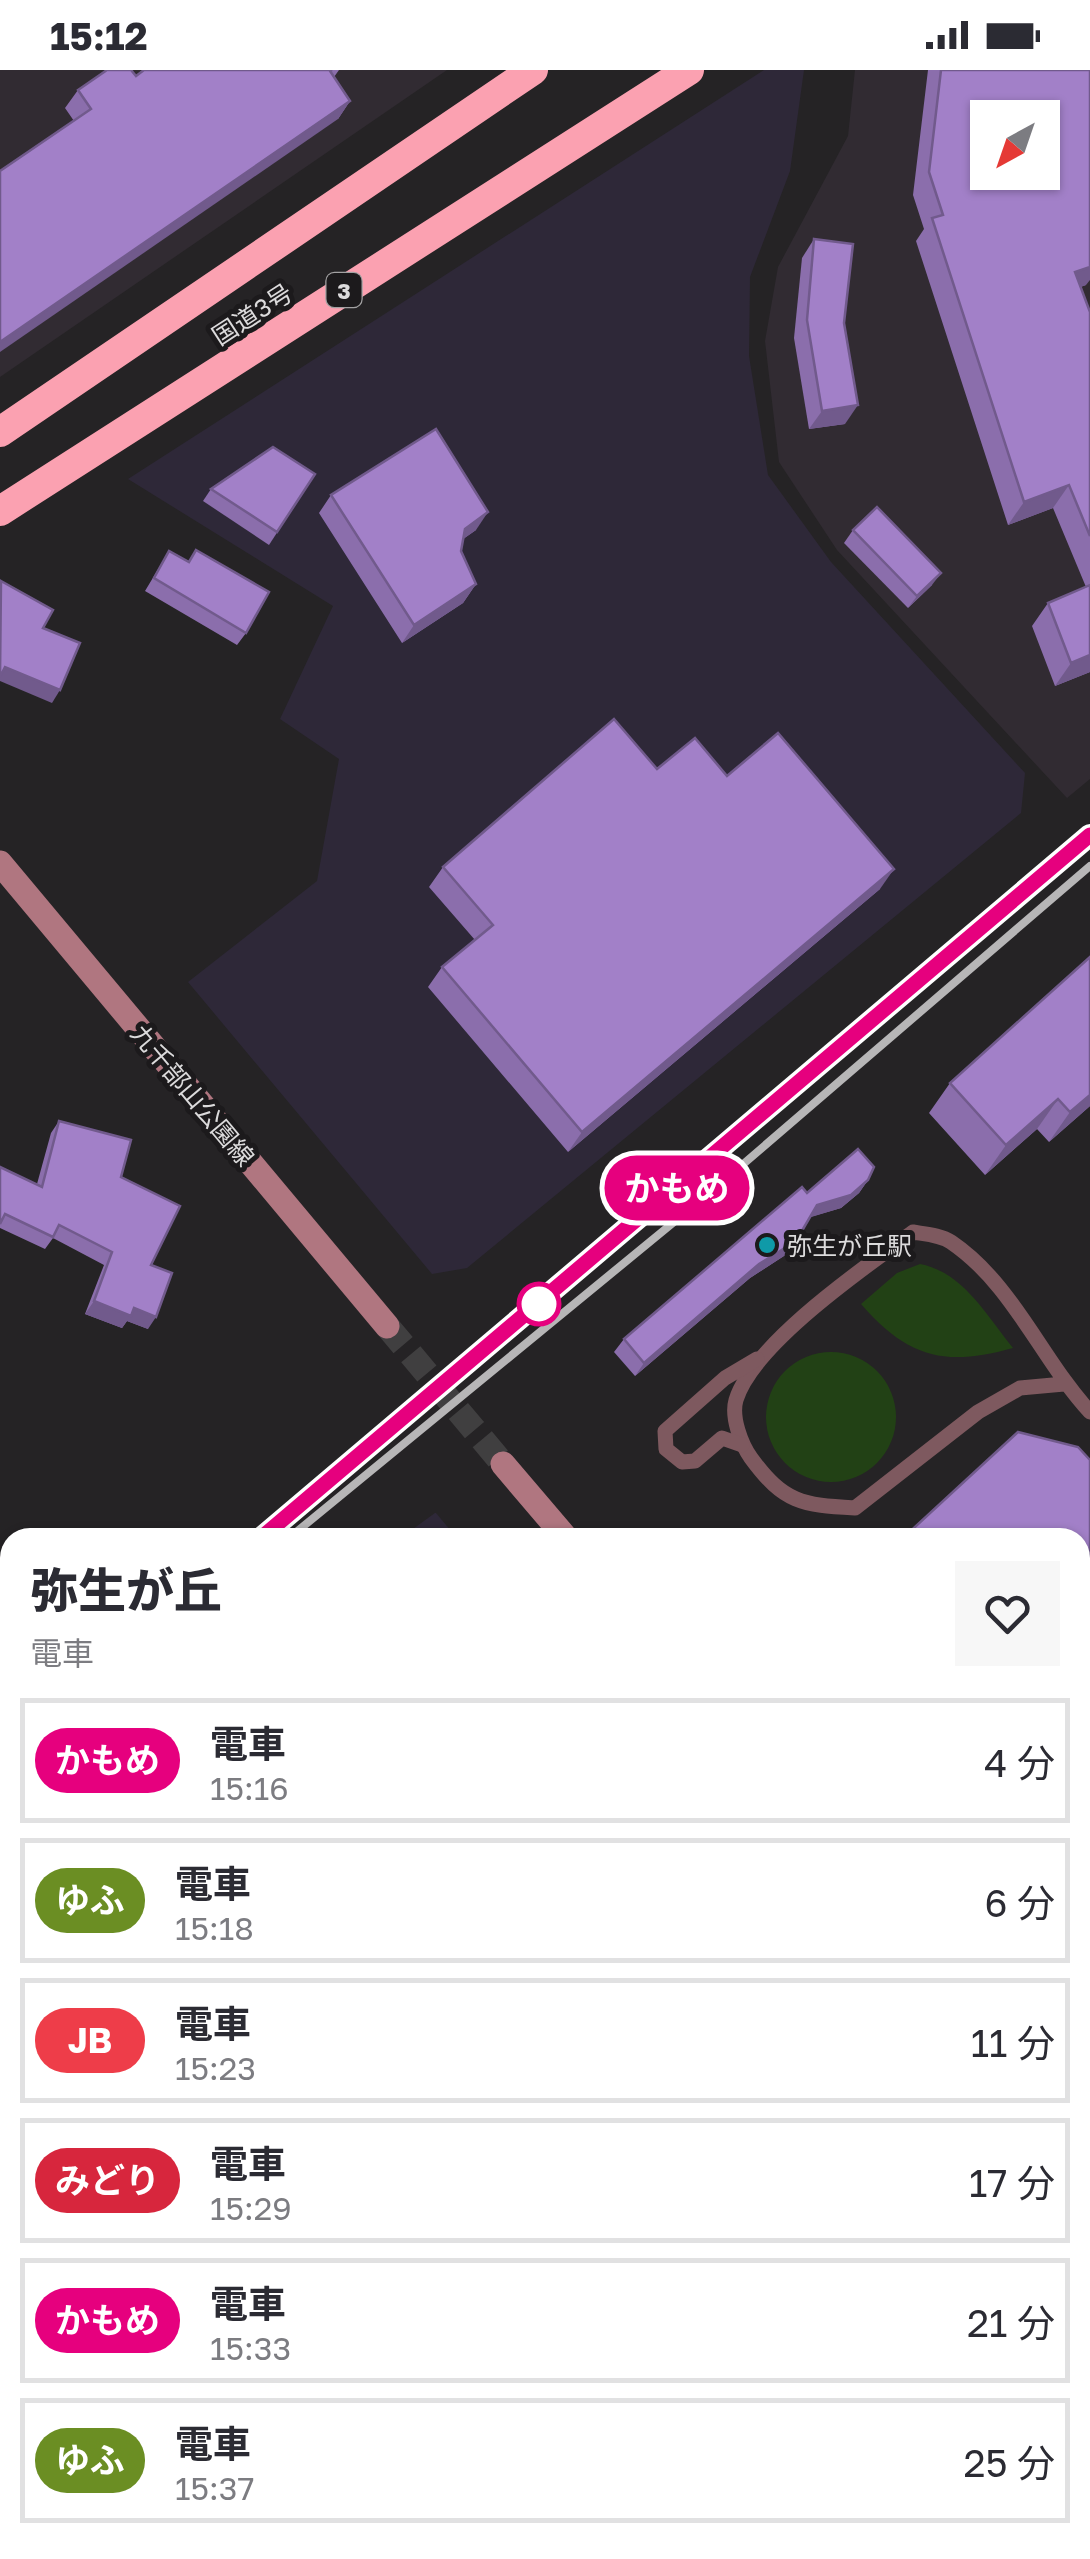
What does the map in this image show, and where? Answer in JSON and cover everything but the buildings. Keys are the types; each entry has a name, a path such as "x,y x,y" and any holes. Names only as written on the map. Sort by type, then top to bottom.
{"highway":[{"name":"国道3号","path":"0,432 533,70"},
{"name":"国道3号","path":"0,511 688,70"}],"main road":[{"name":"九千部山公園線","path":"0,863 386,1326"},
{"path":"503,1464 557,1528"}],"lane":[{"path":"742,1445 722,1438 696,1461 682,1462 666,1449 665,1431 725,1378 758,1358 913,1232 949,1240 1012,1303 1064,1384 1090,1412"},
{"path":"758,1358 734,1403 742,1445 772,1488 804,1505 856,1508 978,1412 1020,1388 1064,1384"}],"shaded area":[{"path":"0,70 447,70 0,377"},
{"path":"764,70 804,70 790,171 750,277 749,356 768,475 831,562 1025,773 1021,813 467,1268 432,1274 188,982 317,881 339,759 280,719 333,606 128,479"},
{"path":"855,70 1090,70 1090,779 1067,798 837,550 779,462 765,341 778,267 848,136"},
{"path":"435,1513 448,1528 414,1528"}],"green space":[{"path":"920,1264 949,1276 961,1286 1013,1348 967,1357 929,1353 895,1336 861,1304 897,1273"},
{"path":"831,1352 856,1357 877,1371 891,1392 896,1417 891,1442 877,1463 856,1477 831,1482 806,1477 785,1463 771,1442 766,1417 771,1392 785,1371 806,1357"}],"tunnel":[{"path":"387,1326 503,1464"}],"railway":[{"path":"273,1528 1090,835"},
{"path":"301,1528 713,1190 1090,866"}],"train":[{"name":"かもめ","path":"273,1528 1090,835"}],"place":[{"name":"弥生が丘駅","path":"767,1245"}]}
